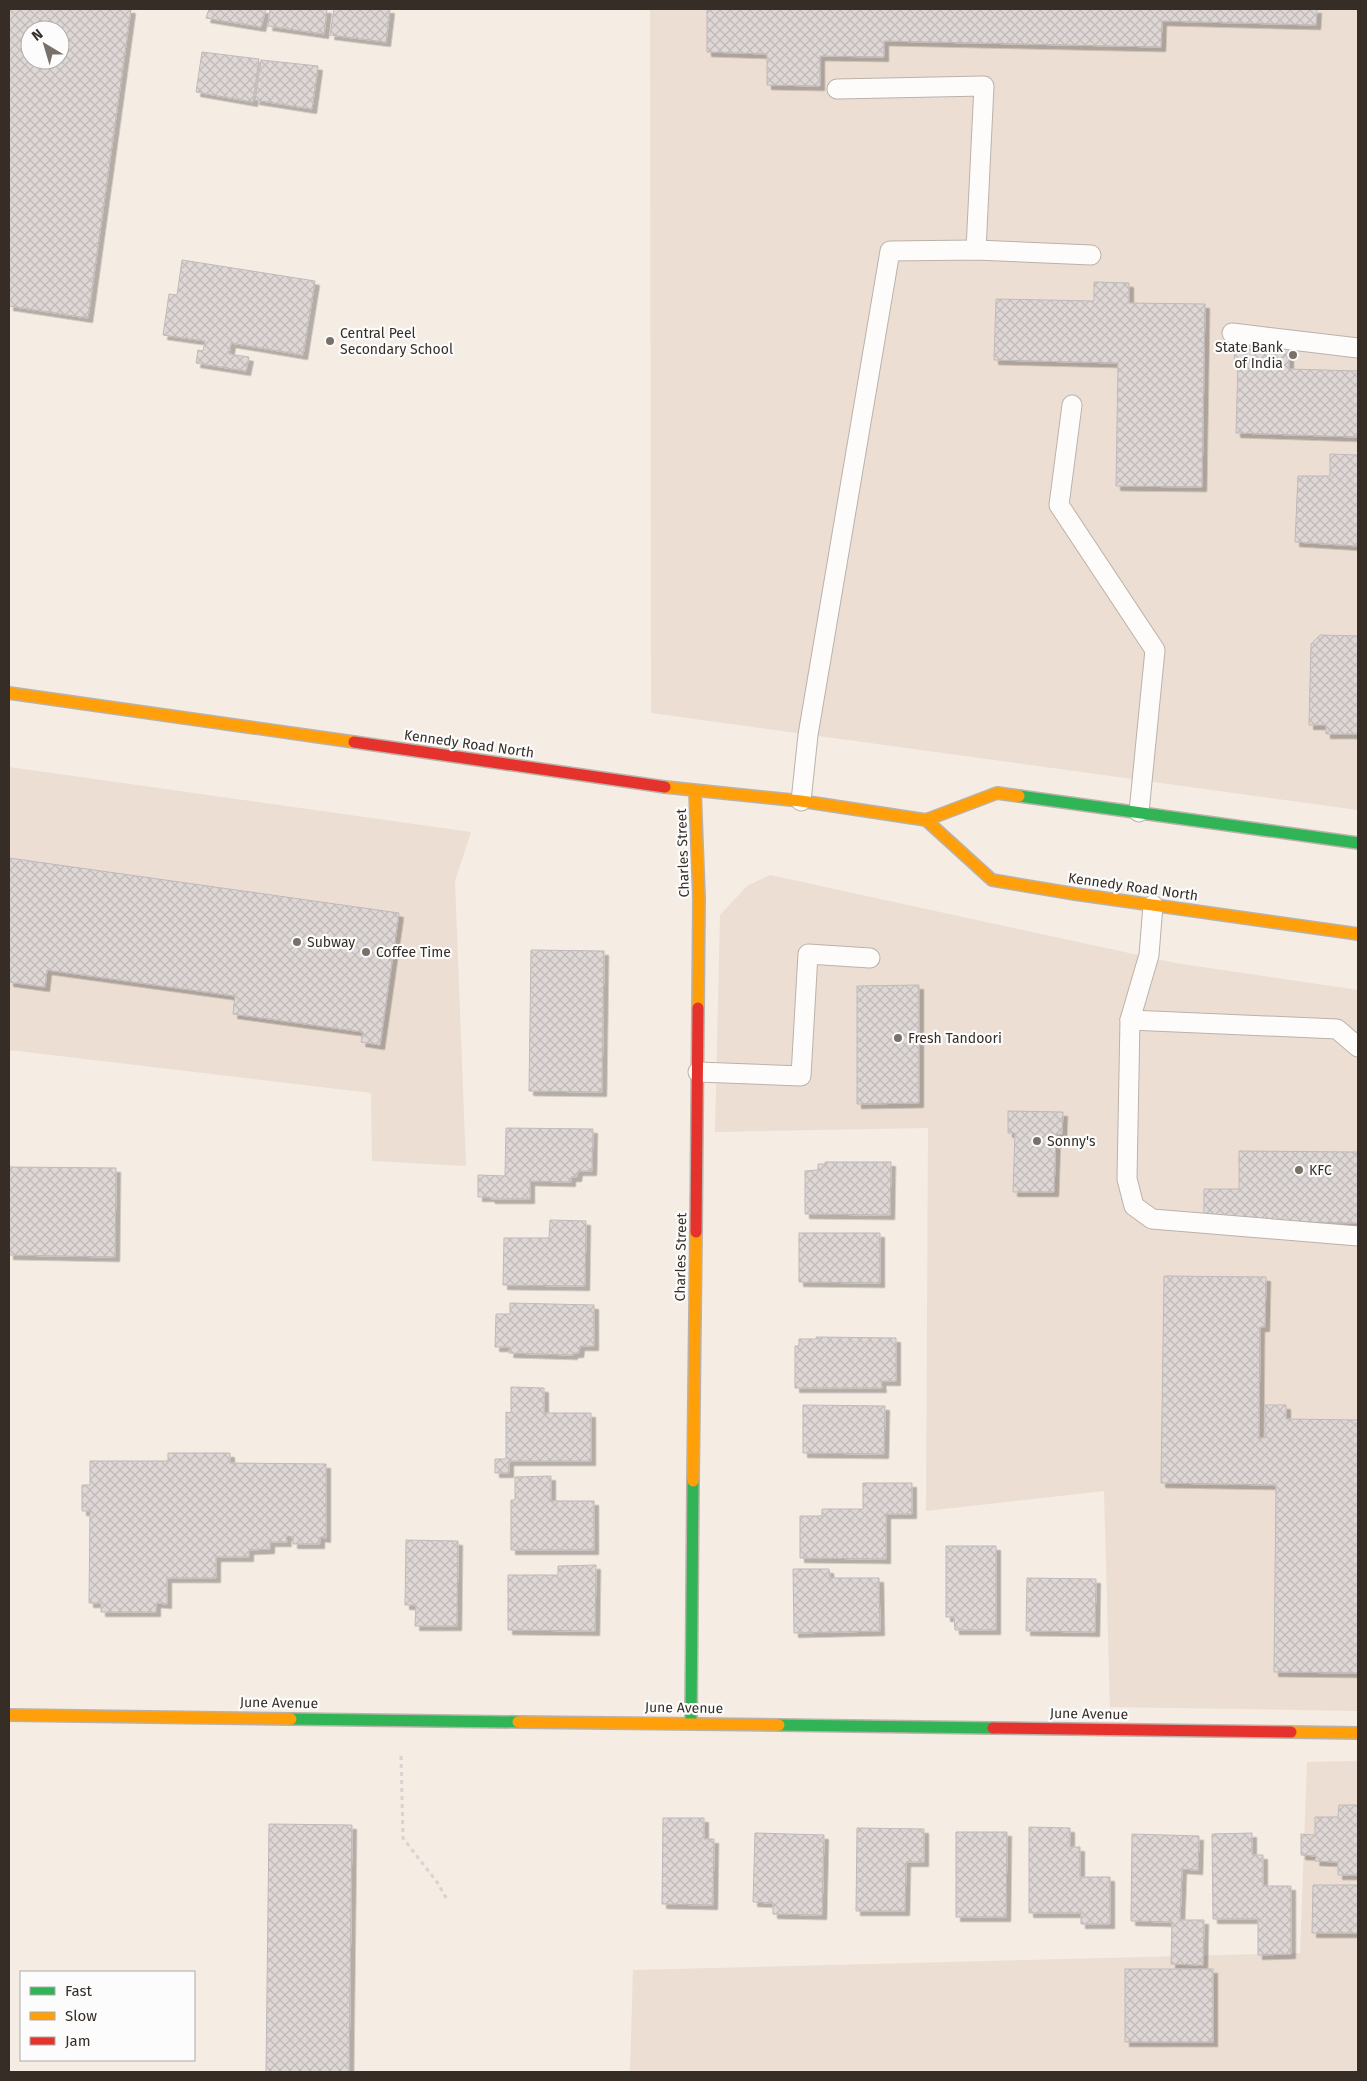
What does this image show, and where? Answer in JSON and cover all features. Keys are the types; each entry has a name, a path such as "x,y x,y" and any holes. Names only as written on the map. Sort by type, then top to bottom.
{"street":[{"name":"Kennedy Road North","path":"9,693 696,791 802,801 926,820 997,793 1358,843"},
{"name":"Charles Street","path":"691,1723 698,1072 699,870 696,791"},
{"name":"Kennedy Road North","path":"926,820 992,880 1358,934"},
{"name":"June Avenue","path":"9,1715 1358,1733"}],"lane":[{"path":"837,89 984,86 976,250"},
{"path":"802,801 808,735 890,251 976,250 1091,255"},
{"path":"1232,333 1358,348"},
{"path":"1072,405 1059,505 1155,650 1139,812"},
{"path":"1154,905 1149,955 1130,1020 1127,1179 1134,1206 1152,1218 1358,1236"},
{"path":"698,1072 801,1076 808,954 870,958"},
{"path":"1130,1020 1337,1029 1358,1047"}],"path":[{"path":"401,1756 403,1838 437,1882 448,1901"}],"shaded area":[{"path":"650,9 1358,9 1358,810 651,713"},
{"path":"9,767 471,832 455,881 466,1166 372,1161 371,1093 9,1050"},
{"path":"770,875 1175,963 1358,990 1358,1711 1110,1707 1104,1491 926,1511 928,1128 715,1132 720,915 747,886"},
{"path":"1358,1761 1358,2072 630,2072 633,1970 1300,1953 1307,1762"}],"building":[{"path":"9,9 131,9 88,318 9,306"},
{"path":"209,9 266,9 261,27 206,18"},
{"path":"270,9 327,9 324,34 268,26"},
{"path":"334,9 390,9 386,42 330,35"},
{"path":"707,9 1317,9 1316,25 1162,21 1161,47 884,41 884,57 820,56 820,86 767,85 767,54 707,52"},
{"path":"202,52 259,59 253,102 196,92"},
{"path":"261,60 318,66 312,109 255,100"},
{"path":"182,260 315,281 303,355 231,343 229,354 249,357 246,371 196,363 198,350 203,351 205,341 163,335 169,294 177,295"},
{"path":"1094,282 1129,283 1129,303 1205,304 1202,487 1116,486 1118,363 994,360 996,299 1094,301"},
{"path":"1235,346 1289,349 1289,369 1358,371 1358,437 1236,433 1238,363 1234,363"},
{"path":"1330,454 1358,455 1358,546 1295,542 1298,476 1330,476"},
{"path":"1320,635 1358,636 1358,734 1326,734 1326,725 1309,725 1311,644"},
{"path":"9,858 399,913 380,1045 361,1042 363,1032 233,1014 235,996 47,970 45,987 9,982"},
{"path":"531,950 604,951 602,1092 529,1091"},
{"path":"919,985 919,1103 857,1104 857,986"},
{"path":"1008,1111 1063,1112 1062,1134 1056,1134 1054,1192 1013,1192 1015,1133 1008,1133"},
{"path":"506,1128 593,1129 592,1171 578,1171 577,1177 571,1177 571,1182 530,1181 530,1199 478,1197 478,1175 505,1176"},
{"name":"KFC","path":"1239,1151 1358,1152 1358,1223 1239,1221 1204,1217 1204,1189 1239,1189"},
{"path":"825,1162 891,1162 890,1215 805,1214 805,1171 818,1170 818,1164 825,1164"},
{"path":"9,1167 116,1168 115,1257 9,1255"},
{"path":"550,1220 586,1221 585,1286 503,1285 504,1238 549,1238"},
{"path":"799,1233 880,1233 880,1283 799,1282"},
{"path":"1164,1276 1266,1277 1265,1327 1260,1327 1259,1438 1265,1438 1265,1405 1286,1405 1286,1419 1358,1420 1358,1673 1274,1672 1276,1485 1161,1483"},
{"path":"510,1303 594,1305 594,1346 580,1346 579,1353 573,1353 573,1355 509,1353 510,1347 495,1347 496,1314 510,1314"},
{"path":"816,1337 896,1338 896,1381 881,1381 882,1388 795,1388 795,1346 799,1346 799,1339 817,1339"},
{"path":"511,1387 544,1388 544,1413 591,1413 591,1461 509,1461 509,1473 495,1473 495,1459 506,1459 506,1412 511,1413"},
{"path":"803,1405 885,1406 884,1454 803,1453"},
{"path":"168,1453 230,1453 230,1463 326,1464 326,1538 320,1537 320,1544 293,1544 293,1537 286,1536 287,1542 270,1542 270,1549 249,1550 249,1557 216,1557 216,1578 167,1578 167,1604 156,1603 156,1612 101,1612 101,1603 89,1603 90,1511 82,1511 82,1485 90,1485 90,1461 168,1461"},
{"path":"551,1476 551,1501 594,1501 594,1550 511,1550 511,1500 515,1500 515,1477"},
{"path":"863,1483 912,1483 912,1514 886,1514 886,1559 800,1558 800,1516 822,1516 822,1509 863,1509"},
{"path":"406,1540 458,1541 457,1626 415,1626 416,1605 405,1605"},
{"path":"946,1546 996,1546 996,1630 955,1630 954,1617 946,1617"},
{"path":"596,1565 595,1631 508,1630 508,1575 558,1575 558,1566"},
{"path":"793,1569 829,1569 830,1578 879,1578 880,1631 794,1633"},
{"path":"1027,1578 1096,1579 1095,1632 1026,1631"},
{"path":"1339,1805 1358,1805 1358,1875 1338,1875 1338,1862 1315,1861 1316,1856 1301,1855 1301,1834 1315,1835 1315,1817 1338,1817"},
{"path":"663,1818 704,1818 704,1839 714,1839 713,1905 662,1904"},
{"path":"269,1824 352,1825 349,2072 266,2072"},
{"path":"1029,1827 1070,1828 1070,1847 1080,1847 1080,1877 1110,1877 1110,1924 1081,1924 1081,1913 1029,1913"},
{"path":"857,1828 924,1829 924,1862 906,1862 905,1911 856,1911"},
{"path":"956,1832 1007,1832 1006,1917 956,1917"},
{"path":"755,1833 824,1835 822,1915 773,1914 773,1903 753,1902"},
{"path":"1252,1833 1252,1855 1263,1855 1263,1886 1291,1886 1291,1954 1258,1955 1258,1919 1213,1919 1212,1834"},
{"path":"1132,1834 1199,1836 1198,1870 1182,1869 1180,1920 1204,1920 1203,1965 1171,1964 1172,1922 1131,1921"},
{"path":"1313,1885 1358,1885 1358,1933 1312,1933"},
{"path":"1125,1969 1213,1969 1213,2042 1125,2042"}],"traffic: fast":[{"path":"1019,796 1358,843"},
{"path":"691,1723 693,1481"},
{"path":"291,1719 518,1722"},
{"path":"779,1725 993,1728"}],"traffic: slow":[{"path":"9,693 354,742"},
{"path":"665,787 801,801 926,820 997,793 1019,796"},
{"path":"695,791 699,898 698,1008"},
{"path":"926,820 992,880 1075,894 1358,934"},
{"path":"693,1481 696,1232"},
{"path":"9,1715 291,1719"},
{"path":"518,1722 779,1725"},
{"path":"1291,1732 1358,1733"}],"traffic: jam":[{"path":"354,742 665,787"},
{"path":"696,1232 698,1008"},
{"path":"993,1728 1291,1732"}],"place":[{"name":"Central Peel Secondary School","path":"330,341"},
{"name":"State Bank of India","path":"1293,355"},
{"name":"Subway","path":"297,942"},
{"name":"Coffee Time","path":"366,952"},
{"name":"Fresh Tandoori","path":"898,1038"},
{"name":"Sonny's","path":"1037,1141"},
{"name":"KFC","path":"1299,1170"}]}
